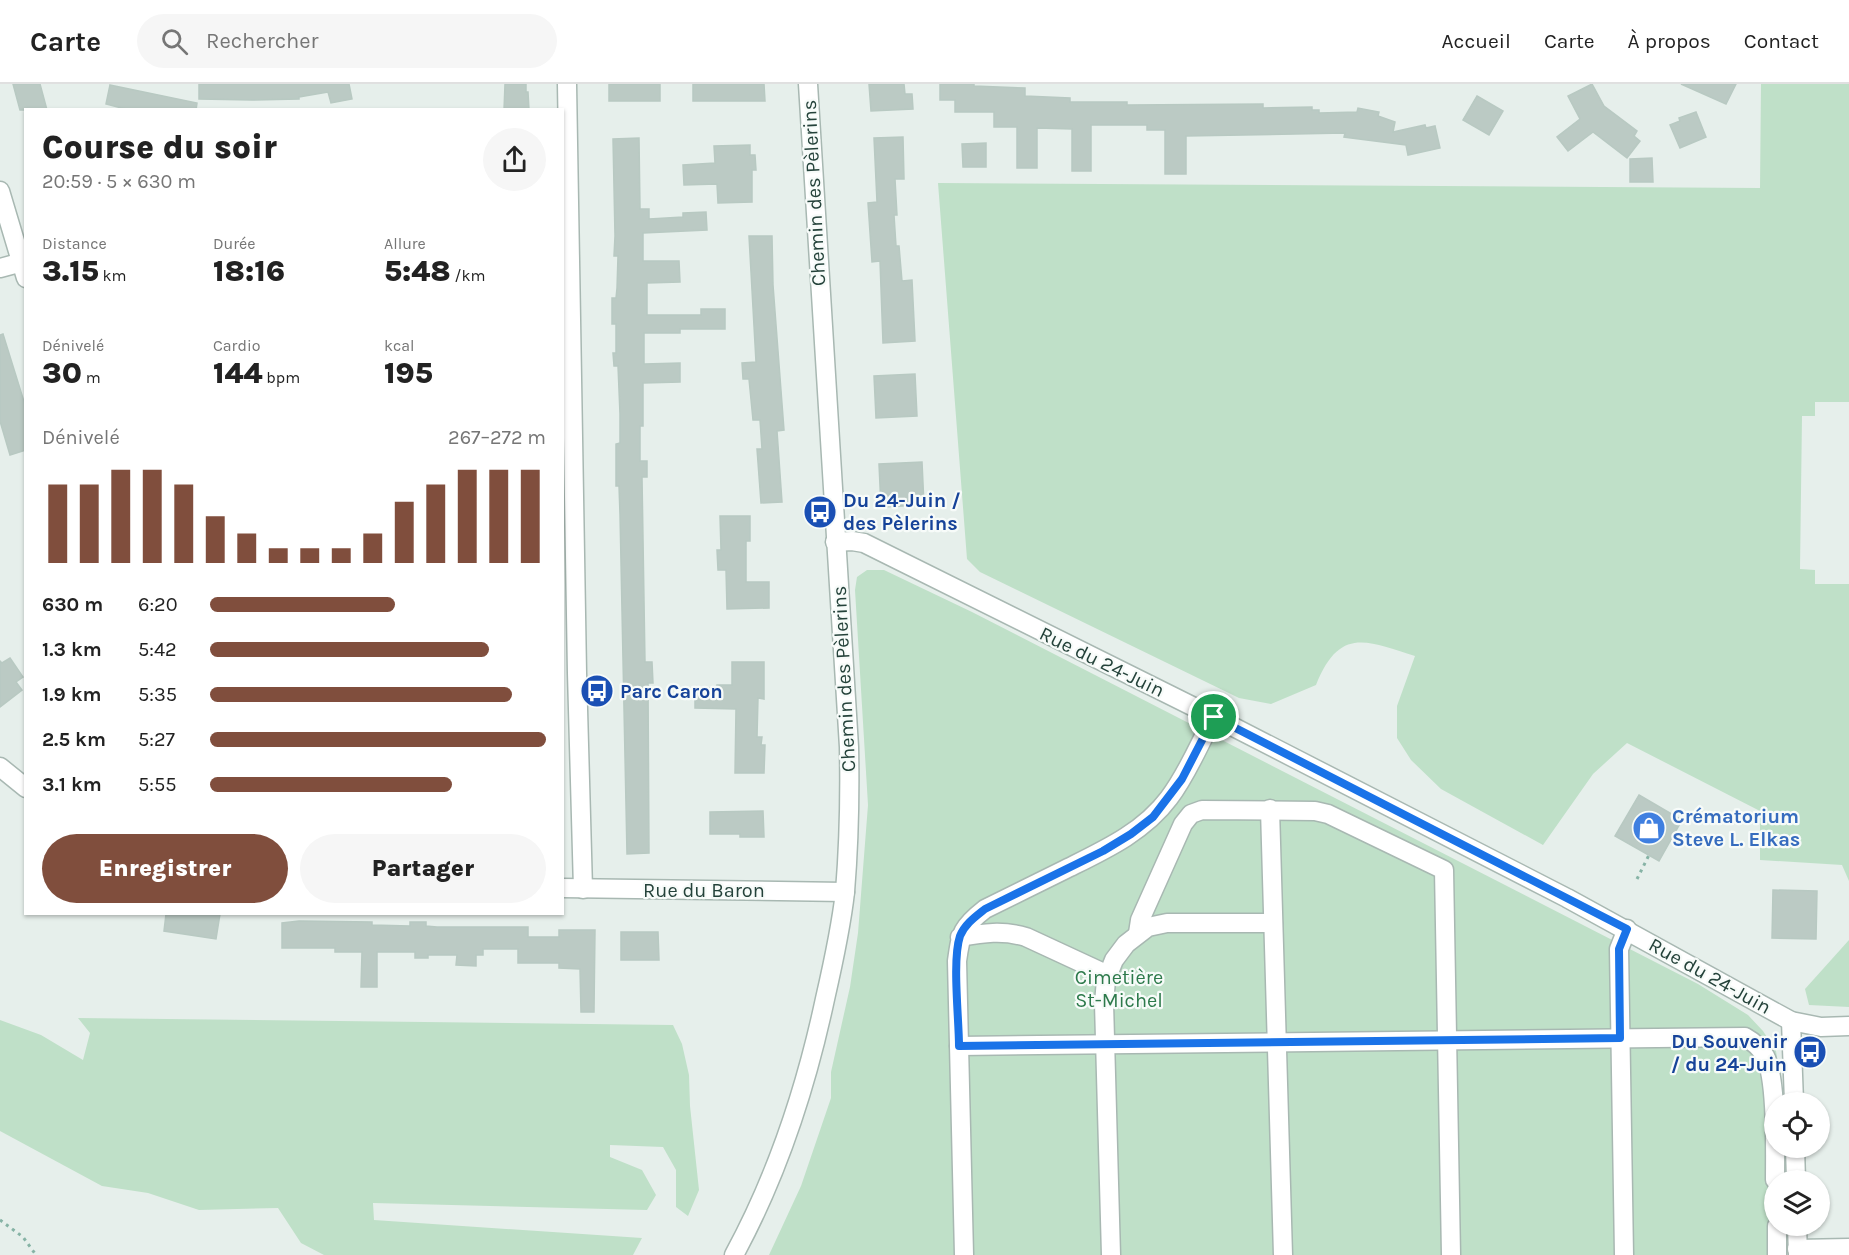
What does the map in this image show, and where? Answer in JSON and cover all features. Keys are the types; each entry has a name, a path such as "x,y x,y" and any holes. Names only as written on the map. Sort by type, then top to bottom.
{"street":[{"path":"567,84 566,247 570,673 584,889"},
{"name":"Chemin des Pèlerins","path":"734,1255 768,1185 801,1095 837,948 845,892 849,820 849,747 808,84"},
{"path":"0,191 24,267 0,268"},
{"name":"Rue du 24-Juin","path":"836,542 864,543 1214,717 1627,929 1791,1021 1821,1027 1849,1026"},
{"path":"964,1255 957,961 960,937 968,922 985,909 1103,851 1153,817 1182,779 1214,717"},
{"path":"0,767 24,786"},
{"path":"1169,799 1191,814"},
{"path":"1270,809 1283,1255"},
{"path":"1138,933 1140,920 1183,824 1191,814 1202,810 1270,809 1315,811 1328,814 1444,870 1451,1255"},
{"name":"Rue du Baron","path":"564,888 845,892"},
{"path":"1111,1255 1104,1003 1108,975 1120,952 1138,933 1148,927 1167,923 1273,923"},
{"path":"1624,1255 1619,949 1627,929"},
{"path":"960,937 993,932 1012,933 1026,937 1108,975"},
{"path":"1791,1021 1794,1092"},
{"path":"959,1046 1745,1037 1755,1042 1766,1058 1771,1078 1775,1170"},
{"path":"1777,1236 1777,1255"},
{"path":"1797,1236 1797,1252 1849,1248"}],"path":[{"path":"1637,879 1649,855"},
{"path":"0,1220 23,1237 36,1255"}],"green space":[{"path":"1761,84 1849,84 1849,402 1815,402 1815,416 1802,416 1800,569 1815,570 1815,584 1849,584 1849,881 1842,865 1760,860 1760,811 1627,743 1593,774 1543,845 1441,789 1411,760 1397,738 1397,706 1415,656 1382,646 1356,643 1345,646 1334,654 1316,685 1271,704 1239,698 980,572 967,559 938,183 1760,188"},
{"name":"Cimetière St-Michel","path":"867,570 884,570 972,612 1698,984 1748,1015 1763,1031 1776,1051 1780,1076 1779,1092 1764,1092 1764,1158 1775,1158 1775,1170 1764,1170 1764,1236 1778,1236 1785,1255 769,1255 801,1186 831,1098 831,1072 850,987 858,933 868,805 855,590 857,577"},
{"path":"1849,940 1849,1007 1809,1005 1805,989"},
{"path":"78,1018 673,1025 682,1044 689,1075 699,1190 688,1216 676,1207 676,1170 663,1147 610,1145 610,1157 642,1170 656,1195 647,1210 373,1203 374,1220 642,1238 633,1255 324,1255 301,1243 278,1208 199,1210 148,1193 102,1186 0,1131 0,1020 41,1035 83,1060 90,1033"}],"building":[{"path":"13,84 40,84 46,108 20,110"},
{"path":"199,84 349,84 352,99 331,103 328,92 299,97 299,99 199,99"},
{"path":"505,84 526,84 529,108 504,108"},
{"path":"609,84 660,84 660,101 609,101"},
{"path":"693,84 764,84 765,101 693,101"},
{"path":"869,84 904,84 905,94 912,94 913,109 871,111"},
{"path":"940,84 1025,88 1025,96 1070,98 1070,102 1127,102 1127,105 1263,104 1263,108 1312,107 1312,110 1319,110 1319,113 1357,112 1358,108 1379,112 1378,116 1395,122 1393,132 1425,125 1426,128 1435,126 1440,148 1408,155 1406,145 1344,137 1345,133 1186,136 1186,174 1165,174 1165,130 1147,130 1147,125 1091,125 1091,171 1072,171 1072,129 1037,128 1037,168 1017,168 1017,127 994,127 994,112 955,112 955,100 940,100"},
{"path":"1592,84 1604,106 1637,131 1634,136 1640,141 1627,158 1593,132 1568,151 1557,137 1580,119 1568,96"},
{"path":"1681,84 1736,84 1726,104"},
{"path":"110,85 197,103 196,108 121,108 106,104"},
{"path":"1477,96 1503,111 1489,135 1463,120"},
{"path":"1696,112 1706,137 1680,148 1670,125 1680,121 1679,118"},
{"path":"903,137 904,179 895,179 897,215 894,215 902,281 912,280 915,341 883,343 880,261 872,262 868,203 877,202 874,138"},
{"path":"639,138 640,209 649,209 649,219 683,217 683,213 706,212 707,230 643,233 643,261 679,261 680,282 647,283 647,315 701,315 701,309 725,309 725,329 680,329 680,333 644,333 644,364 680,363 680,382 643,383 640,461 647,461 647,477 642,477 645,662 652,662 653,683 648,683 649,853 627,854 620,514 619,486 616,486 616,444 620,443 620,414 618,366 614,366 613,353 616,353 616,324 612,324 612,298 616,298 618,256 614,256 613,139"},
{"path":"986,143 986,167 963,167 962,144"},
{"path":"750,145 750,155 755,155 756,170 752,170 752,202 718,203 717,184 684,185 683,165 715,163 714,146"},
{"path":"1652,158 1653,182 1630,182 1630,159"},
{"path":"749,236 772,236 773,285 784,430 777,431 782,502 761,503 757,449 762,449 760,420 753,420 749,379 743,379 742,363 756,362"},
{"path":"3,334 24,402 24,451 10,455 0,421 0,335"},
{"path":"915,374 917,416 876,418 874,376"},
{"path":"922,462 924,505 881,507 879,464"},
{"path":"720,516 750,516 750,541 746,541 746,582 769,582 769,608 727,609 726,570 718,570 717,550 721,550"},
{"path":"10,658 23,677 16,682 22,690 0,707 0,661 2,663"},
{"path":"732,662 764,662 764,699 758,698 757,737 762,737 761,745 765,745 764,773 735,773 736,709 695,708 695,688 732,685"},
{"name":"Crématorium Steve L. Elkas","path":"1639,795 1682,820 1659,861 1615,836"},
{"path":"763,811 764,837 710,834 710,812"},
{"path":"1773,890 1817,891 1816,939 1772,938"},
{"path":"166,915 220,915 216,939 164,931"},
{"path":"299,921 372,922 372,925 410,926 410,922 426,922 426,926 437,927 528,927 528,937 559,937 559,930 595,930 594,1012 581,1012 580,969 559,968 559,963 518,963 518,949 483,949 483,955 476,955 476,966 456,965 457,955 428,955 428,958 415,958 415,952 377,952 377,987 361,987 362,952 335,952 335,948 282,948 282,923"},
{"path":"621,932 658,932 659,960 621,960"}],"place":[{"name":"Du 24-Juin / des Pèlerins","path":"820,512"},
{"name":"Parc Caron","path":"597,691"},
{"name":"Crématorium Steve L. Elkas","path":"1649,828"},
{"name":"Du Souvenir / du 24-Juin","path":"1810,1052"}],"route":[{"path":"1214,717 1627,929 1619,949 1620,1038 959,1046 957,961 960,937 968,922 985,909 1103,851 1153,817 1182,779 1214,717"}]}
